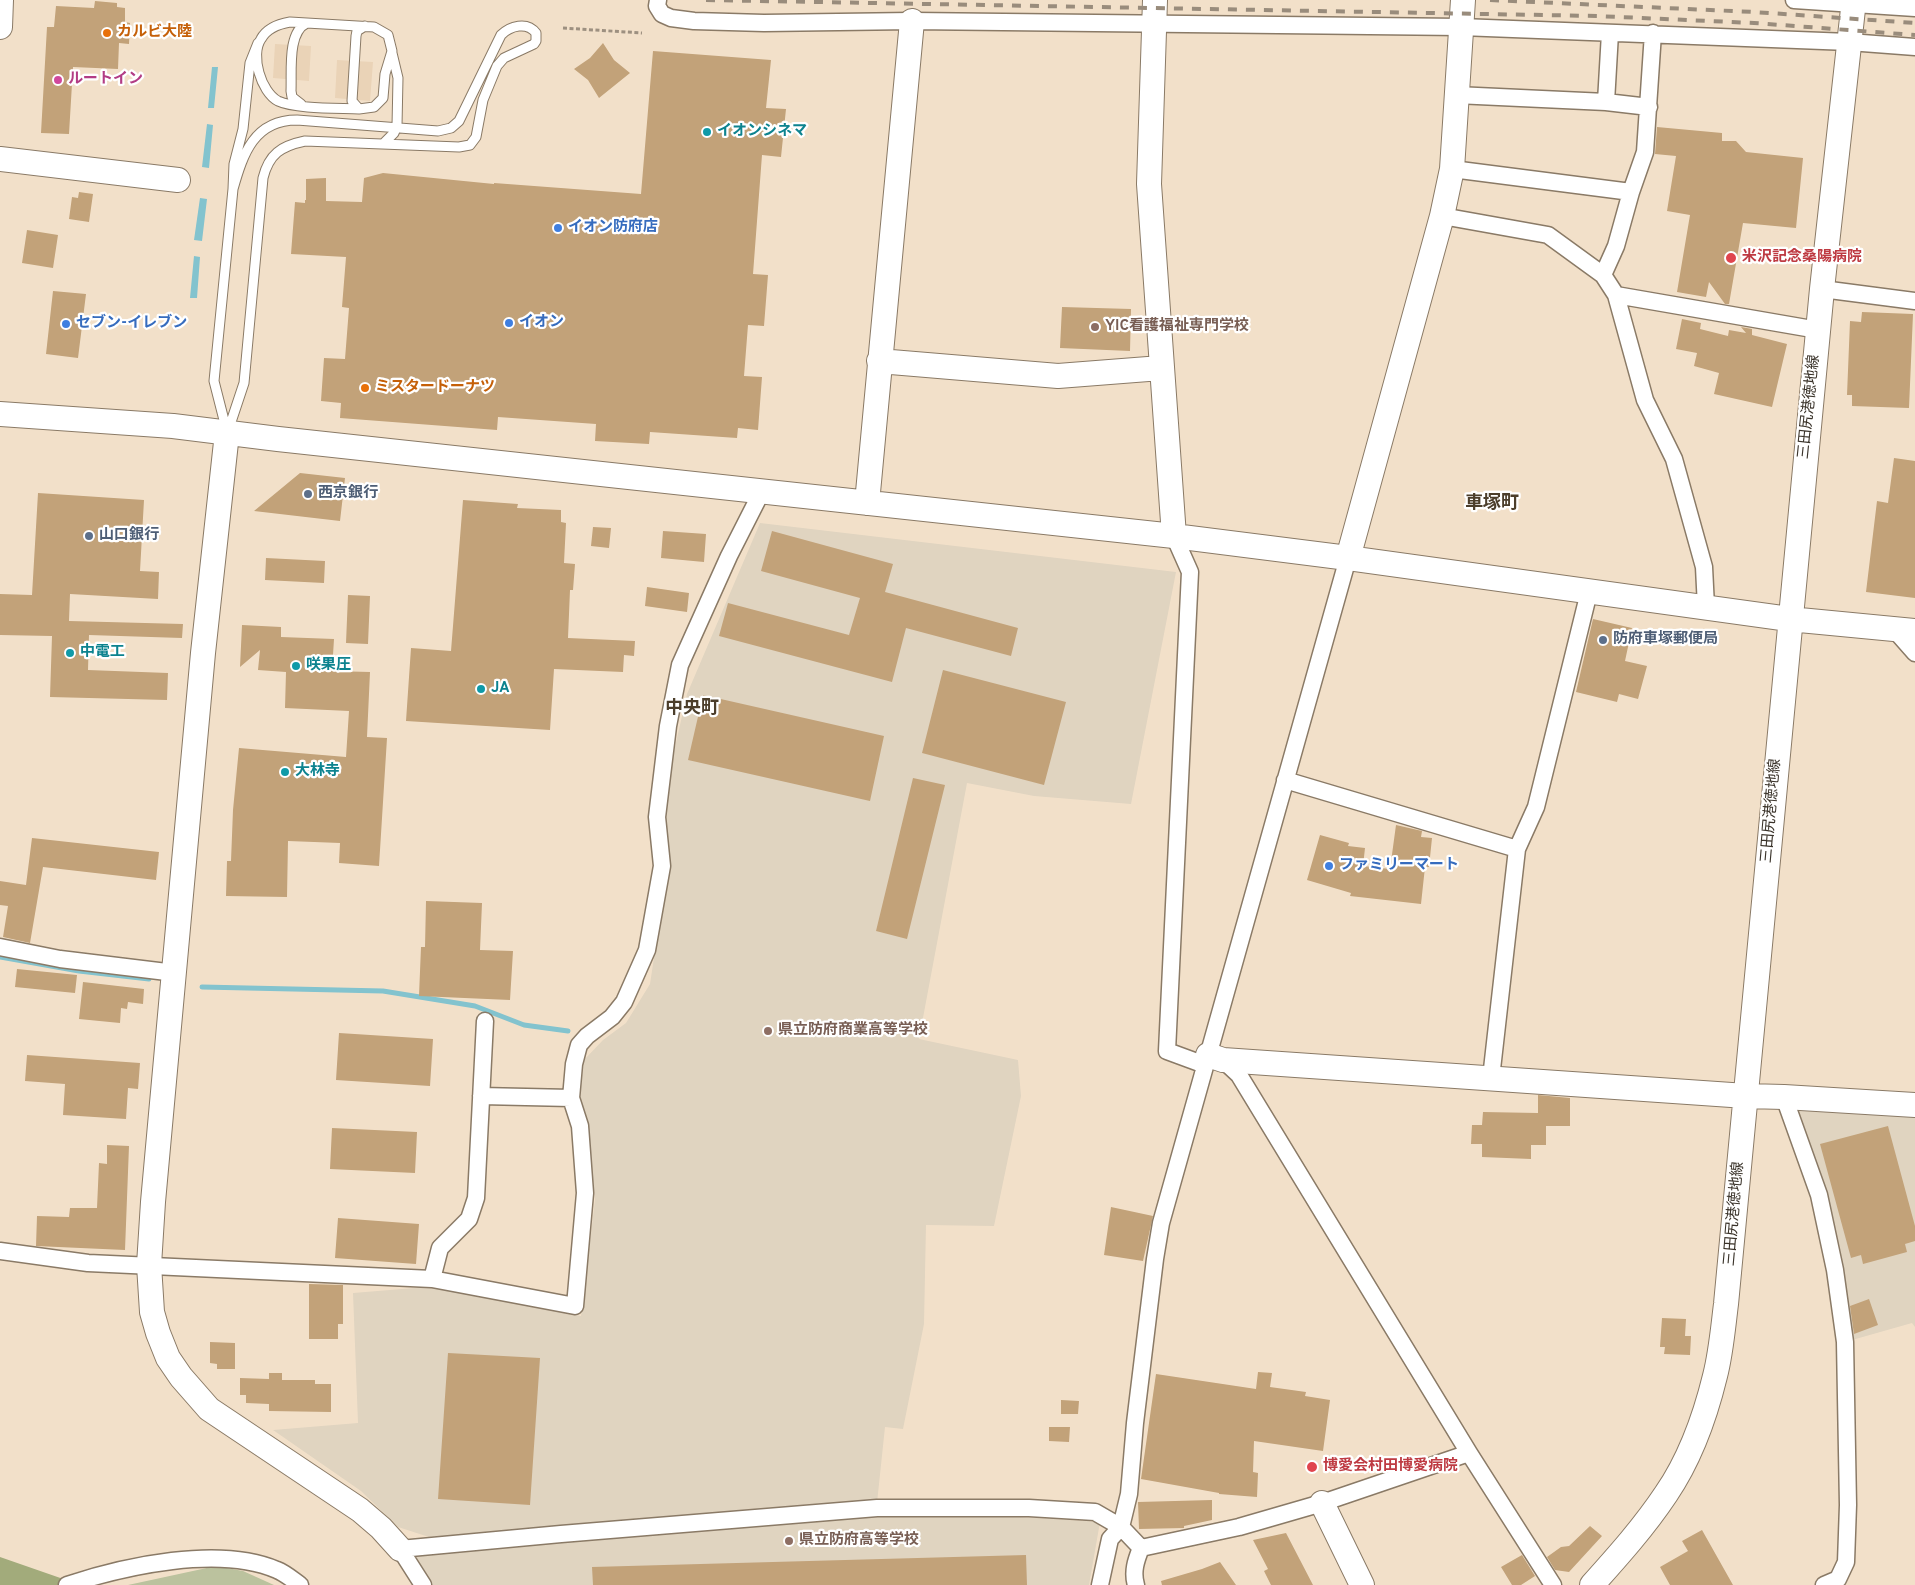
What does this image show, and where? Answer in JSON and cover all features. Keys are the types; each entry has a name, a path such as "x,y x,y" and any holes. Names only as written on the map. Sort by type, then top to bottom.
{"street":[{"path":"0,27 1,0"},
{"path":"658,0 657,6 662,14 671,18 694,21 764,23 912,21 1461,27 1849,42 1915,47"},
{"path":"1155,0 1149,184 1174,536 1190,572 1167,1051 1212,1060 1746,1096 1915,1105"},
{"path":"1100,1585 1110,1539 1121,1527 1129,1494 1135,1423 1161,1223 1212,1060 1285,780 1442,216 1452,168 1464,0"},
{"path":"1794,0 1854,2 1915,8"},
{"name":"三田尻港徳地線","path":"1592,1585 1640,1530 1667,1493 1687,1459 1702,1422 1716,1374 1726,1304 1822,289 1854,2"},
{"path":"867,502 912,21"},
{"path":"1606,102 1610,33"},
{"path":"1603,275 1616,246 1631,192 1645,152 1653,34"},
{"path":"1456,95 1606,102 1649,107"},
{"path":"0,159 178,180"},
{"path":"1452,168 1631,192"},
{"path":"1442,216 1548,235 1603,275 1616,295 1645,400 1674,459 1704,567 1706,608"},
{"path":"1822,289 1915,301"},
{"path":"1616,295 1818,330"},
{"path":"879,361 1058,376 1161,368"},
{"path":"0,414 173,426 1174,536 1790,619 1904,630 1915,653"},
{"path":"227,433 203,653 153,1202 149,1265 152,1312 168,1358 181,1377 209,1409 360,1510 381,1528 400,1549 423,1585"},
{"path":"0,1251 88,1263 432,1279 575,1306 585,1193 580,1126 571,1098 574,1064 579,1045 587,1036 612,1017 624,1002 647,950 662,866 657,817 668,726 680,665 729,556 762,491"},
{"path":"1491,1078 1516,849 1536,807 1589,592"},
{"path":"1285,780 1516,849"},
{"path":"0,947 60,959 175,973"},
{"path":"432,1279 440,1248 469,1218 476,1198 485,1021"},
{"path":"1212,1060 1239,1075 1469,1453 1554,1585"},
{"path":"481,1096 571,1098"},
{"path":"1784,1097 1819,1195 1835,1270 1845,1342 1848,1505 1846,1562 1838,1579 1824,1585"},
{"path":"1141,1548 1239,1526 1322,1503 1469,1453"},
{"path":"1322,1503 1362,1585"},
{"path":"400,1549 877,1508 1029,1508 1095,1512 1121,1527 1141,1548"},
{"path":"1136,1585 1133,1576 1136,1560 1141,1548"},
{"path":"67,1585 118,1577 189,1560 218,1558 248,1561 279,1570 300,1585"}],"lane":[{"path":"303,105 297,103 292,97 291,91 293,38 301,26 309,22"},
{"path":"227,433 214,381 234,164 243,129 250,63 258,43 270,29 278,24 309,22 374,27 388,35 398,78 397,126 394,133 383,144"},
{"path":"359,109 352,101 356,36 358,31 365,26"},
{"path":"227,433 244,383 263,178 270,159 283,148 305,141 459,147 470,144 478,132 484,100 497,66 504,58 534,44 537,36 533,30 525,26 513,27 501,35 462,116 456,125 451,128 438,130 297,120 276,123 266,128 247,148 233,189"},
{"path":"258,43 258,67 264,88 271,97 279,101 303,105 359,109 374,107 383,98 385,74 392,51"}],"path":[{"path":"562,28 642,34"}],"shaded area":[{"path":"275,44 311,46 309,81 273,78"},
{"path":"337,60 373,62 370,101 335,98"},
{"name":"県立防府商業高等学校","path":"760,523 1176,572 1131,804 1034,796 967,783 919,1039 1018,1060 1021,1096 994,1226 926,1225 924,1324 903,1429 885,1427 877,1503 429,1537 398,1527 361,1491 273,1430 358,1423 353,1293 439,1286 581,1316 595,1200 587,1119 579,1096 584,1060 603,1040 626,1023 650,984 666,879 663,800 687,694"},
{"path":"1784,1097 1915,1105 1915,1327 1912,1323 1845,1342 1835,1270"},
{"name":"県立防府高等学校","path":"877,1508 1100,1522 1089,1585 423,1585 400,1549"}],"green space":[{"path":"0,1557 69,1581 74,1585 0,1585"},
{"path":"216,1566 243,1571 274,1585 128,1585"}],"water":[{"path":"212,67 218,67 214,108 208,108"},
{"path":"207,124 213,125 209,168 202,167"},
{"path":"200,198 207,199 202,241 194,240"},
{"path":"194,256 200,257 197,298 190,298"}],"building":[{"path":"95,1 117,3 117,7 125,8 125,22 130,23 129,44 119,43 118,69 73,67 69,134 41,133 47,27 54,27 56,6 94,8"},
{"path":"603,43 614,60 630,73 599,98 588,80 574,69 590,58"},
{"name":"イオン防府店","path":"653,51 771,60 766,108 786,109 781,157 762,155 753,274 768,275 764,326 748,325 744,376 762,377 758,430 738,428 737,438 650,432 649,444 595,441 596,424 498,417 497,430 340,418 341,403 321,401 324,358 345,359 349,308 342,307 346,257 291,254 295,202 305,203 306,179 326,178 326,201 362,202 364,178 383,173 494,184 641,194"},
{"path":"1657,127 1722,133 1722,141 1736,141 1746,152 1803,158 1796,228 1743,223 1729,304 1725,304 1709,282 1706,297 1677,292 1690,215 1667,211 1676,156 1655,154"},
{"path":"79,192 93,194 89,222 69,219 72,197 78,198"},
{"path":"27,230 58,235 53,268 22,263"},
{"name":"セブン-イレブン","path":"53,291 86,294 78,358 46,354"},
{"path":"1062,307 1131,309 1130,351 1060,348"},
{"path":"1862,312 1913,314 1909,408 1852,406 1852,395 1847,395 1850,321 1861,322"},
{"path":"1682,319 1701,323 1700,329 1728,336 1729,330 1746,333 1741,327 1752,329 1752,335 1787,344 1772,407 1714,394 1719,373 1694,366 1697,353 1676,349"},
{"path":"1894,458 1915,461 1915,598 1866,592 1877,501 1888,503"},
{"name":"西京銀行","path":"300,473 345,478 340,521 254,511"},
{"path":"38,493 144,500 140,571 159,572 158,599 70,594 69,621 183,624 182,638 89,635 88,670 168,673 167,700 50,697 52,636 0,635 0,594 32,595"},
{"path":"463,500 518,504 517,508 561,510 561,522 566,523 564,563 575,564 573,590 570,590 568,638 635,641 634,656 624,655 623,672 554,669 550,730 406,721 411,648 451,651"},
{"path":"593,527 611,528 609,548 591,546"},
{"path":"663,531 706,534 704,562 661,558"},
{"path":"772,531 893,564 885,592 1018,628 1011,656 906,628 892,682 719,636 728,603 849,635 860,598 761,571"},
{"path":"266,558 325,561 324,583 265,580"},
{"path":"647,587 689,593 687,612 645,606"},
{"path":"348,595 370,596 368,644 346,643"},
{"path":"1593,619 1632,628 1625,661 1647,666 1638,699 1619,694 1617,702 1576,692"},
{"path":"242,625 281,627 281,637 334,639 332,671 370,672 367,737 387,738 379,866 339,863 340,843 288,841 287,897 226,896 227,861 231,861 233,810 239,748 346,757 349,711 285,708 286,672 258,670 260,650 240,667"},
{"path":"943,670 1066,702 1044,785 922,753"},
{"path":"703,695 884,736 870,801 688,760"},
{"path":"913,778 945,785 907,939 876,931"},
{"path":"1396,825 1422,831 1421,837 1432,838 1429,867 1425,867 1421,904 1350,896 1351,893 1307,880 1320,835 1349,843 1348,846 1365,848 1363,866 1390,869"},
{"path":"32,838 159,852 156,880 43,867 30,943 3,937 8,906 0,905 0,881 26,885"},
{"path":"426,901 482,903 480,950 513,951 510,1000 419,996 421,947 425,947"},
{"path":"17,969 77,975 75,993 15,987"},
{"path":"83,982 144,989 143,1004 128,1002 127,1009 121,1008 120,1023 79,1019"},
{"path":"339,1033 433,1039 430,1086 336,1080"},
{"path":"27,1055 140,1063 138,1089 128,1088 126,1119 63,1115 65,1084 25,1081"},
{"path":"1538,1095 1570,1098 1570,1126 1546,1126 1546,1145 1531,1145 1531,1159 1482,1157 1482,1144 1471,1144 1472,1125 1482,1125 1483,1112 1538,1113"},
{"path":"1888,1126 1915,1226 1915,1241 1905,1244 1907,1252 1863,1264 1861,1255 1851,1258 1820,1144"},
{"path":"332,1128 417,1132 415,1173 330,1169"},
{"path":"107,1145 129,1146 125,1250 36,1246 37,1216 69,1217 70,1208 97,1208 99,1163 107,1164"},
{"path":"1111,1207 1153,1216 1143,1261 1104,1255"},
{"path":"338,1218 419,1224 416,1264 335,1258"},
{"path":"309,1284 343,1285 343,1324 338,1324 338,1339 309,1339"},
{"path":"1869,1299 1878,1325 1854,1334 1850,1306"},
{"path":"1662,1318 1686,1319 1685,1336 1691,1336 1690,1355 1664,1354 1665,1347 1660,1347"},
{"path":"210,1342 235,1343 235,1369 217,1369 217,1364 210,1363"},
{"path":"448,1353 540,1358 530,1505 438,1499"},
{"path":"1258,1372 1272,1373 1270,1387 1306,1392 1305,1396 1330,1400 1323,1451 1254,1441 1253,1472 1258,1473 1257,1497 1219,1494 1141,1479 1156,1374 1256,1389"},
{"path":"269,1373 282,1373 282,1380 315,1380 315,1384 331,1384 331,1412 269,1411 269,1404 246,1403 246,1395 240,1395 240,1378 269,1379"},
{"path":"1061,1400 1079,1401 1078,1414 1061,1414"},
{"path":"1049,1427 1070,1427 1069,1442 1049,1441"},
{"path":"1212,1500 1212,1520 1184,1526 1184,1528 1139,1529 1138,1502"},
{"path":"1590,1526 1602,1536 1569,1572 1555,1570 1547,1557 1561,1547 1569,1546"},
{"path":"1702,1530 1733,1585 1670,1585 1660,1567 1688,1551 1682,1541"},
{"path":"1286,1533 1313,1585 1271,1585 1264,1571 1268,1569 1253,1540"},
{"path":"1026,1555 1027,1585 593,1585 592,1567"},
{"path":"1522,1555 1535,1576 1521,1585 1512,1585 1501,1567"},
{"path":"1220,1562 1236,1585 1162,1585 1161,1581"}],"waterway":[{"path":"0,957 79,971 149,979"},
{"path":"202,987 383,991 475,1006 524,1025 568,1031"}],"railway":[{"path":"706,0 1597,16 1754,23 1915,35"},
{"path":"1490,0 1754,12 1915,23"}],"place":[{"name":"カルビ大陸","path":"107,33"},
{"name":"ルートイン","path":"58,80"},
{"name":"イオンシネマ","path":"707,132"},
{"name":"イオン防府店","path":"558,228"},
{"name":"米沢記念桑陽病院","path":"1731,258"},
{"name":"イオン","path":"509,323"},
{"name":"セブン-イレブン","path":"66,324"},
{"name":"YIC看護福祉専門学校","path":"1095,327"},
{"name":"ミスタードーナツ","path":"365,388"},
{"name":"西京銀行","path":"308,494"},
{"name":"山口銀行","path":"89,536"},
{"name":"防府車塚郵便局","path":"1603,640"},
{"name":"中電工","path":"70,653"},
{"name":"咲果圧","path":"296,666"},
{"name":"JA","path":"481,689"},
{"name":"大林寺","path":"285,772"},
{"name":"ファミリーマート","path":"1329,866"},
{"name":"県立防府商業高等学校","path":"768,1031"},
{"name":"博愛会村田博愛病院","path":"1312,1467"},
{"name":"県立防府高等学校","path":"789,1541"}],"district":[{"name":"車塚町","path":"1492,504"},
{"name":"中央町","path":"692,709"}]}
